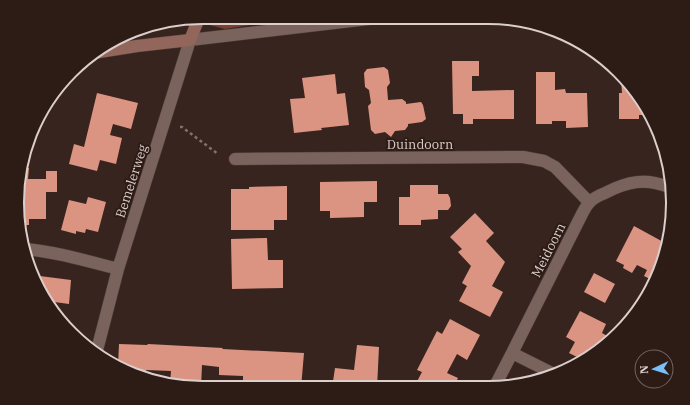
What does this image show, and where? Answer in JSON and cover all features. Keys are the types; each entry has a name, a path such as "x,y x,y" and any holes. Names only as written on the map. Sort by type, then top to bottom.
{"street":[{"name":"Bemelerweg","path":"98,347 118,269 190,40 197,24"},
{"path":"109,50 326,24"},
{"name":"Duindoorn","path":"235,159 534,158 555,167 590,202"},
{"name":"Meidoorn","path":"498,381 581,216 590,202 611,190 631,183 651,181 665,186"},
{"path":"30,249 40,250 118,269"},
{"path":"512,353 548,371"}],"path":[{"path":"164,123 182,127 219,154 230,155 235,159"}],"shaded area":[{"path":"206,24 256,24 225,29"}],"building":[{"path":"452,61 479,61 479,76 472,76 472,91 514,90 514,119 473,119 473,124 463,124 463,114 453,114"},
{"path":"384,67 388,70 390,83 387,87 388,100 402,99 406,102 406,104 421,102 426,119 422,122 408,124 405,130 395,131 391,137 385,132 375,134 371,130 368,106 371,103 369,90 365,87 364,73 367,69"},
{"path":"536,72 555,72 555,90 565,89 566,93 587,93 588,127 566,128 566,121 552,121 552,124 536,124"},
{"path":"335,74 337,94 345,93 349,125 294,133 290,99 305,98 302,78"},
{"path":"621,84 643,115 639,115 639,119 619,119 619,93 622,93"},
{"path":"97,93 138,103 131,129 113,124 110,135 122,138 116,164 100,160 97,171 69,164 74,144 84,147"},
{"path":"27,168 29,168 28,179 46,179 46,171 57,171 57,192 46,192 46,219 29,219 29,225 26,225 24,214 24,191"},
{"path":"377,181 377,202 364,202 364,217 330,218 330,211 320,211 320,182"},
{"path":"410,185 438,185 438,194 448,194 451,206 448,210 438,210 438,219 421,220 421,225 399,225 399,197 410,197"},
{"path":"287,186 287,220 274,220 274,230 231,230 231,189"},
{"path":"88,197 106,202 98,232 86,229 85,233 76,231 76,234 61,230 69,200 86,204"},
{"path":"475,213 494,233 486,241 505,262 492,286 503,292 490,317 459,301 467,286 462,283 471,266 458,252 462,249 450,237"},
{"path":"634,226 662,241 657,260 649,278 644,276 647,270 637,265 632,273 623,268 624,265 616,261"},
{"path":"267,238 268,260 283,260 283,288 232,289 231,239"},
{"path":"594,273 615,284 605,303 584,292"},
{"path":"40,276 71,280 69,304 54,302"},
{"path":"580,311 606,324 602,333 607,336 577,357 569,353 575,342 566,337"},
{"path":"450,319 480,335 467,360 457,354 447,373 458,378 456,381 417,381 422,372 417,370 437,331 442,334"},
{"path":"119,344 148,344 304,353 302,381 243,381 243,376 219,375 219,367 202,365 201,381 191,381 170,378 171,371 146,370 145,372 118,360"},
{"path":"357,345 379,347 377,381 333,381 335,368 354,370"}]}
